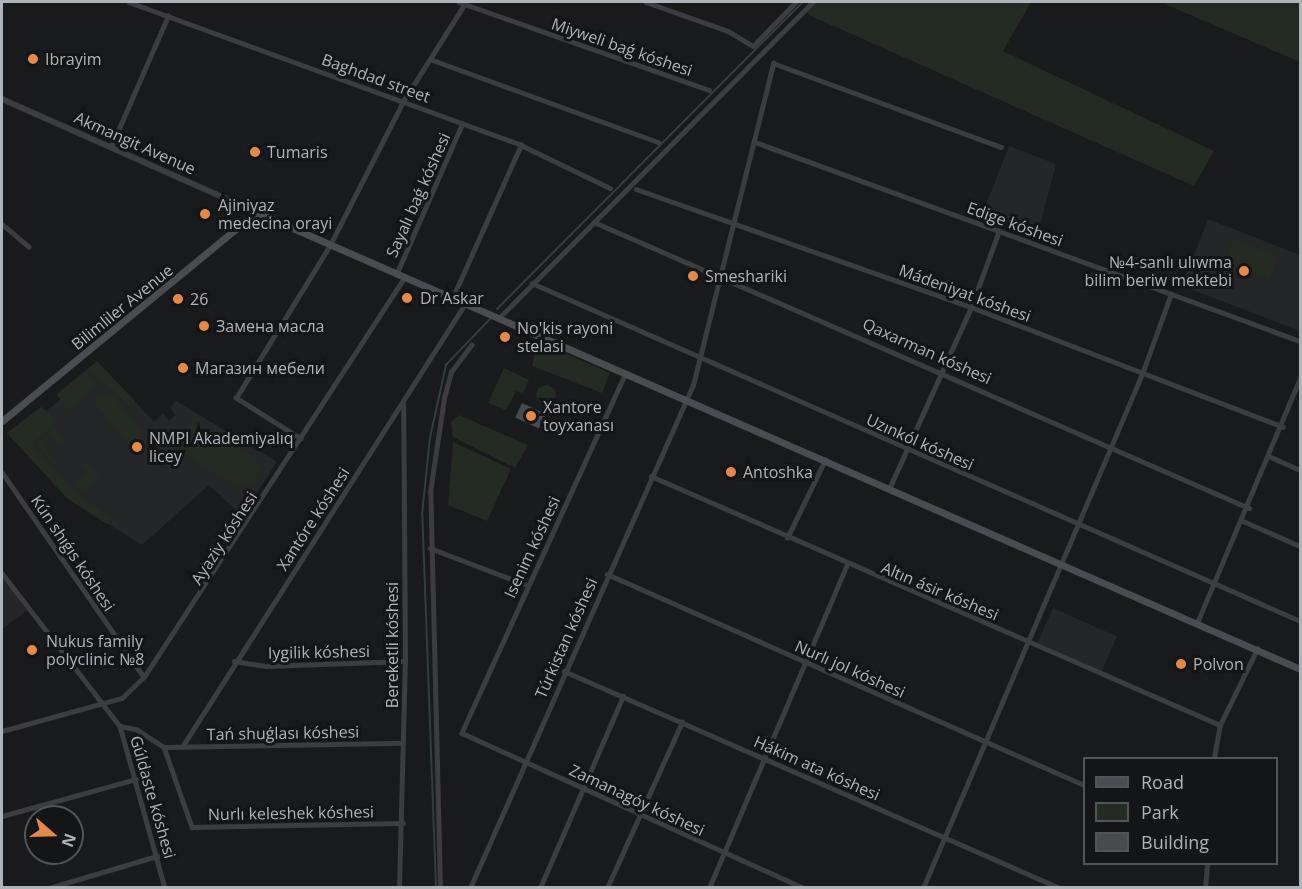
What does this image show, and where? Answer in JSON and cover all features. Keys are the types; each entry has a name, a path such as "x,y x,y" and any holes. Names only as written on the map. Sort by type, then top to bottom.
{"main road":[{"path":"256,212 1300,669"},
{"name":"Bilimliler Avenue","path":"2,421 256,212"}],"street":[{"name":"Baghdad street","path":"129,2 404,100 521,145 610,188"},
{"path":"301,439 236,398 330,245 404,100 463,2"},
{"name":"Miyweli baǵ kóshesi","path":"463,2 709,90"},
{"path":"646,2 728,31 753,46 796,2"},
{"path":"499,318 531,283 813,2"},
{"path":"111,147 168,16"},
{"path":"430,59 658,142"},
{"name":"Túrkistan kóshesi","path":"470,888 685,399 699,358 755,142 760,105 773,63 1001,147"},
{"name":"Akmangit Avenue","path":"2,99 256,212"},
{"name":"Sayalı baǵ kóshesi","path":"396,274 462,124"},
{"name":"Edige kóshesi","path":"755,142 1300,341"},
{"path":"452,299 521,145"},
{"name":"Mádeniyat kóshesi","path":"636,189 971,307 1283,427"},
{"name":"Qaxarman kóshesi","path":"594,222 720,274 1249,508"},
{"path":"2,224 29,247"},
{"path":"889,489 971,307 999,231"},
{"name":"Ayaziy kóshesi","path":"2,731 122,698 144,677 404,278"},
{"name":"Uzınkól kóshesi","path":"531,283 1300,621"},
{"path":"923,888 1029,643 1109,445 1142,374 1172,294"},
{"name":"Xantóre kóshesi","path":"182,747 234,661 465,304"},
{"path":"440,888 430,548 436,428 451,372 471,345"},
{"name":"Isenim kóshesi","path":"462,733 526,585 626,373"},
{"path":"1197,623 1271,457 1300,378"},
{"name":"Bereketli kóshesi","path":"399,888 403,823 405,661 403,403"},
{"path":"1271,457 1300,470"},
{"path":"787,538 825,460"},
{"name":"Kún shıǵıs kóshesi","path":"2,472 144,677"},
{"name":"Altın ásir kóshesi","path":"651,476 787,538 1220,725"},
{"path":"1243,520 1300,546"},
{"path":"430,548 526,585"},
{"path":"709,888 847,564"},
{"name":"Gúldaste kóshesi","path":"2,573 120,726 165,888"},
{"name":"Nurlı jol kóshesi","path":"607,574 1083,785"},
{"path":"1214,757 1220,725 1257,649"},
{"name":"Iygilik kóshesi","path":"234,661 266,666 405,661"},
{"name":"Hákim ata kóshesi","path":"564,671 1060,888"},
{"path":"542,887 623,696"},
{"path":"607,888 682,722"},
{"path":"120,726 136,729 164,747"},
{"name":"Zamanagóy kóshesi","path":"462,733 583,787 639,817 803,888"},
{"name":"Tań shuǵlası kóshesi","path":"164,747 403,743"},
{"name":"Nurlı keleshek kóshesi","path":"164,747 192,827 403,823"},
{"path":"2,816 136,779"},
{"path":"49,888 157,856"},
{"path":"1205,888 1207,865"}],"shaded area":[{"path":"1009,146 1056,164 1037,236 982,215"},
{"name":"№4-sanlı ulıwma bilim beriw mektebi","path":"1208,219 1300,255 1300,331 1182,286"},
{"name":"NMPI Akademiyalıq licey","path":"97,361 154,422 163,414 169,421 175,415 170,408 176,401 277,462 242,516 209,485 142,545 68,499 7,433 41,407 45,412 61,399 57,394"},
{"path":"2,578 28,610 2,629"},
{"path":"1053,608 1117,636 1101,671 1038,643"}],"green space":[{"path":"817,2 1031,2 1003,51 1214,151 1194,186 811,16 807,12"},
{"path":"1160,2 1300,2 1300,62"},
{"path":"1234,239 1279,257 1269,280 1225,262"},
{"path":"538,341 610,373 602,393 532,366"},
{"path":"97,361 135,401 129,407 89,369"},
{"path":"504,368 529,380 523,393 516,391 506,410 488,403"},
{"path":"86,371 97,385 66,412 57,394"},
{"path":"542,385 550,385 556,391 556,399 550,405 542,405 536,399 536,391"},
{"path":"102,394 113,396 143,431 130,447 92,400"},
{"path":"41,407 58,420 31,444 79,495 111,518 107,524 68,499 7,433"},
{"path":"459,415 528,445 515,468 453,437 451,422"},
{"path":"193,424 255,457 261,468 254,484 237,487 182,454 179,436"},
{"path":"55,428 66,440 60,445 51,436 42,444 72,483 37,445"},
{"path":"453,442 511,469 487,521 448,505"},
{"path":"86,461 100,477 82,492 74,484 87,473 81,466"}],"building":[{"name":"Xantore toyxanası","path":"522,403 546,414 539,428 515,418"}],"waterway":[{"path":"497,309 803,2"},
{"path":"436,888 422,515 430,438 446,365 492,317"}],"place":[{"name":"Ibrayim","path":"33,59"},
{"name":"Tumaris","path":"255,152"},
{"name":"Ajiniyaz medecina orayi","path":"205,214"},
{"name":"№4-sanlı ulıwma bilim beriw mektebi","path":"1244,271"},
{"name":"Smeshariki","path":"693,276"},
{"name":"Dr Askar","path":"407,298"},
{"name":"26","path":"178,299"},
{"name":"Замена масла","path":"204,326"},
{"name":"No'kis rayoni stelasi","path":"505,337"},
{"name":"Магазин мебели","path":"183,368"},
{"name":"Xantore toyxanası","path":"531,416"},
{"name":"NMPI Akademiyalıq licey","path":"137,447"},
{"name":"Antoshka","path":"731,472"},
{"name":"Nukus family polyclinic №8","path":"32,650"},
{"name":"Polvon","path":"1181,664"}]}
